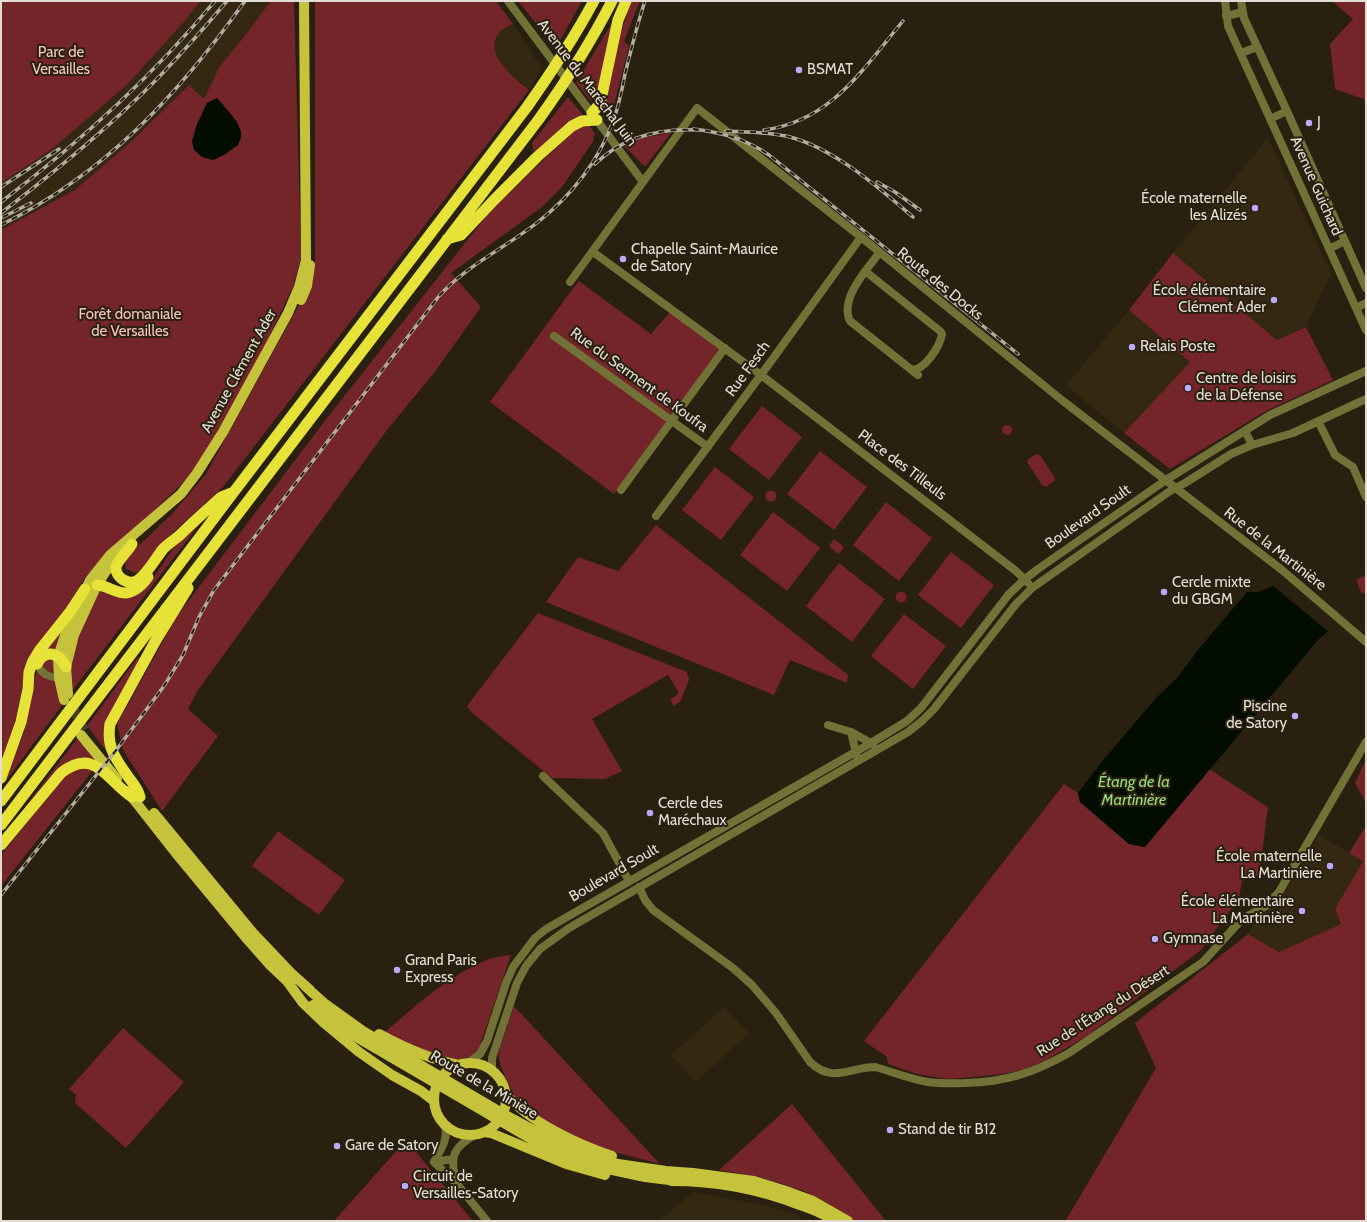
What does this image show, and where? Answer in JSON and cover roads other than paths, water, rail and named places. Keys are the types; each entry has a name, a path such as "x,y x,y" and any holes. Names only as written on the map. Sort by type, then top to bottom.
{"highway":[{"path":"1,801 233,493 495,150 552,73 594,1"},
{"path":"1,825 562,86 596,32 612,1"},
{"path":"447,239 462,235 473,221 520,173 572,126 594,116 600,104 618,20 626,1"},
{"path":"132,544 118,562 116,567 117,573 121,578 132,582 138,580 164,548 221,497 233,493"},
{"path":"97,585 102,585 117,592 126,594 134,591 141,586 175,539"},
{"path":"1,845 61,773 78,763 87,763 98,767 110,776 126,793 136,797 139,791 112,751 108,737 110,724 156,640 187,590 190,575"},
{"path":"28,689 29,672 33,661 70,612 85,589"},
{"path":"1,778 21,722 28,689 38,662 41,657 46,654 62,659 66,667"}],"main road":[{"name":"Avenue Clément Ader","path":"304,1 306,260 299,286 288,313 223,432 197,473 181,494 110,555 93,575 85,589 66,632 58,657 59,678 66,697 66,667 74,635 97,585 106,570 132,544 186,496 202,477 295,313 307,286 311,259 309,1"},
{"path":"85,589 93,585 97,585"},
{"path":"82,733 252,933 305,986 384,1037 446,1063 483,1066 492,1071 500,1081 505,1096 501,1116 484,1132"},
{"path":"136,797 175,852 248,939 295,991 303,1003 324,1023 359,1052 392,1075 434,1098"},
{"name":"Route de la Minière","path":"305,986 324,1003 363,1031 548,1138 568,1148 607,1161 666,1171"},
{"name":"Route de la Minière","path":"295,991 358,1038 538,1143 571,1158 603,1168 645,1177 677,1181"},
{"path":"463,1064 448,1071 438,1084 434,1098 437,1114 444,1125 459,1134 465,1135 484,1132 492,1133 566,1164 592,1172 644,1181 677,1181 720,1184 751,1189 784,1198 834,1221"},
{"path":"505,1096 549,1127 578,1142 621,1159 666,1171 754,1181 813,1201 848,1221"}],"street":[{"name":"Avenue du Maréchal Juin","path":"508,1 643,182"},
{"name":"Avenue Guichard","path":"1225,1 1228,26 1366,330"},
{"name":"Avenue Guichard","path":"1241,1 1244,18 1366,288"},
{"path":"1226,16 1243,12"},
{"path":"1241,53 1257,47"},
{"name":"Route des Docks","path":"643,182 697,108 880,252 992,345 1166,480"},
{"path":"1270,119 1287,111"},
{"path":"570,282 643,182"},
{"name":"Rue Fesch","path":"656,516 762,375 861,237"},
{"path":"1329,249 1345,241"},
{"name":"Place des Tilleuls","path":"593,252 762,375 1016,571 1032,588"},
{"path":"865,271 942,334 935,353 915,372 850,321 846,310 857,282 865,271 880,252"},
{"path":"1356,308 1366,303"},
{"name":"Rue du Serment de Koufra","path":"554,336 708,447"},
{"path":"621,490 725,348"},
{"name":"Boulevard Soult","path":"463,1064 480,1054 487,1041 506,983 513,967 535,938 556,922 872,743 907,721 921,708 1009,594 1025,579 1166,480 1270,415 1366,371"},
{"name":"Boulevard Soult","path":"492,1071 492,1058 496,1042 517,983 526,966 540,949 569,928 908,732 934,709 1016,604 1032,588 1175,488 1231,454 1252,445 1293,433 1366,399"},
{"path":"1318,421 1335,455 1353,467 1366,497"},
{"path":"1245,431 1252,445"},
{"name":"Rue de la Martinière","path":"1166,480 1282,570 1366,642"},
{"path":"982,629 991,636"},
{"path":"38,662 39,668 44,674 59,678"},
{"path":"828,725 851,732 872,743 877,751"},
{"path":"851,732 855,752 861,760"},
{"name":"Rue de l'Étang du Désert","path":"639,887 645,900 653,910 734,968 752,984 776,1013 810,1062 824,1072 841,1074 866,1067 875,1067 927,1081 943,1083 1006,1079 1046,1066 1069,1053 1203,962 1242,919 1266,906 1279,892 1366,742"},
{"path":"543,776 603,833 629,881"},
{"path":"434,1162 446,1137 447,1130 444,1125"},
{"path":"457,1184 453,1171 455,1151 468,1139 484,1132"},
{"path":"434,1162 453,1159"},
{"path":"434,1162 457,1184 487,1221"}],"water":[{"path":"217,98 237,122 241,132 241,137 238,145 224,155 213,160 202,157 194,150 192,141 197,124 207,103"},
{"name":"Étang de la Martinière","path":"1273,586 1328,631 1318,640 1145,847 1129,844 1080,802 1078,793 1101,763 1156,698 1177,678 1198,650 1247,592 1259,592"}],"tunnel":[{"path":"68,694 84,730"}],"railway":[{"path":"1,202 30,180 114,108 166,56 215,1"},
{"path":"1,213 62,165 121,114 167,69 227,1"},
{"path":"1,225 39,204 74,181 107,156 137,129 193,68 245,1"},
{"path":"1,895 117,749 164,686 183,655 199,617 214,590 439,296 474,266 538,222 562,201 583,177 600,150 615,115 634,38 645,1"},
{"path":"764,130 788,125 808,116 827,104 859,75 903,21"},
{"path":"693,129 733,137 760,149 769,155 1018,354"},
{"path":"595,164 618,147 643,136 670,131 698,130"},
{"path":"726,131 775,134 790,137 823,150 871,182 913,217"},
{"path":"1,187 59,149"},
{"path":"877,182 895,192 920,210"},
{"path":"3,217 31,203"}],"place":[{"name":"BSMAT","path":"799,70"},
{"name":"J","path":"1309,123"},
{"name":"École maternelle les Alizés","path":"1255,208"},
{"name":"Chapelle Saint-Maurice de Satory","path":"623,259"},
{"name":"École élémentaire Clément Ader","path":"1274,300"},
{"name":"Relais Poste","path":"1132,347"},
{"name":"Centre de loisirs de la Défense","path":"1188,388"},
{"name":"Cercle mixte du GBGM","path":"1164,592"},
{"name":"Piscine de Satory","path":"1295,716"},
{"name":"Cercle des Maréchaux","path":"650,813"},
{"name":"École maternelle La Martinière","path":"1330,866"},
{"name":"École élémentaire La Martinière","path":"1302,911"},
{"name":"Gymnase","path":"1155,939"},
{"name":"Grand Paris Express","path":"397,970"},
{"name":"Stand de tir B12","path":"890,1130"},
{"name":"Gare de Satory","path":"337,1146"},
{"name":"Circuit de Versailles-Satory","path":"405,1186"}],"park label":[{"name":"Parc de Versailles","path":"61,62"},
{"name":"Forêt domaniale de Versailles","path":"130,324"}]}
